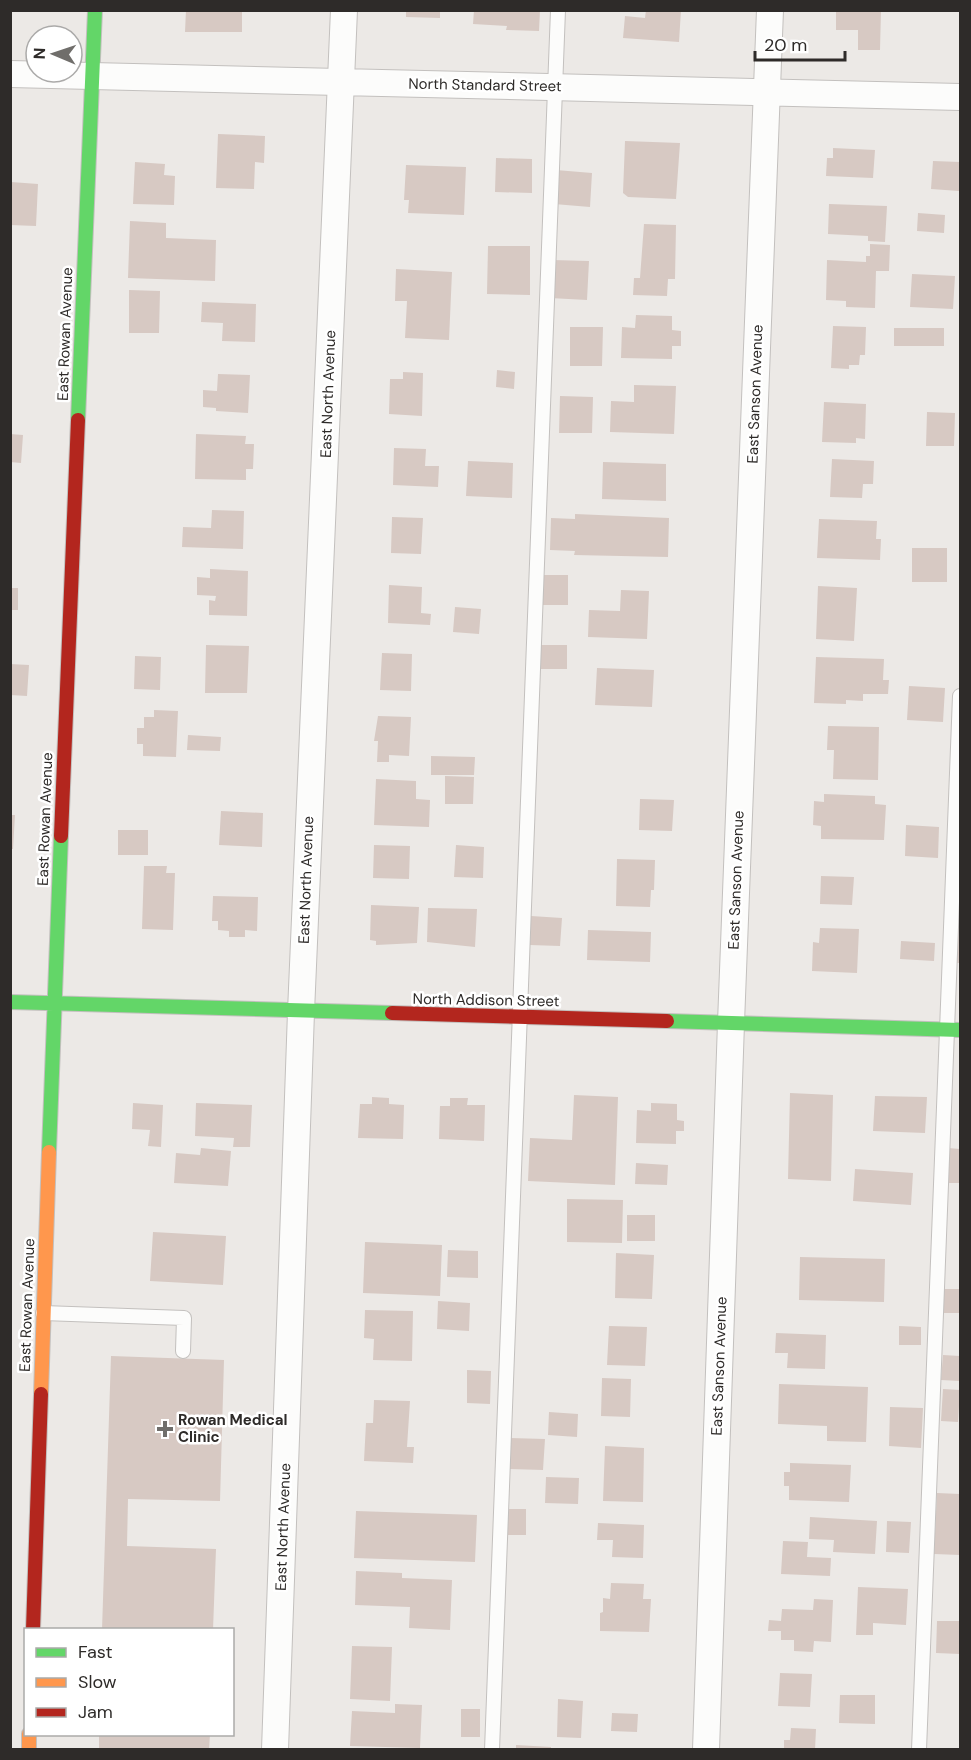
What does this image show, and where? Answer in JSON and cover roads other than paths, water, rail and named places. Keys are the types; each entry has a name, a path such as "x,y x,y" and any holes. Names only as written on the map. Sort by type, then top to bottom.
{"street":[{"name":"East Rowan Avenue","path":"33,1628 54,1004 95,10"},
{"name":"East North Avenue","path":"275,1749 301,1012 344,10"},
{"name":"East Sanson Avenue","path":"706,1749 730,1023 770,10"},
{"name":"North Standard Street","path":"10,74 960,97"},
{"name":"North Addison Street","path":"10,1002 954,1030"}],"lane":[{"path":"492,1749 558,10"},
{"path":"919,1749 954,1030 960,696"},
{"path":"43,1313 184,1318 183,1351"}],"place":[{"name":"Rowan Medical Clinic","path":"165,1429"}]}
